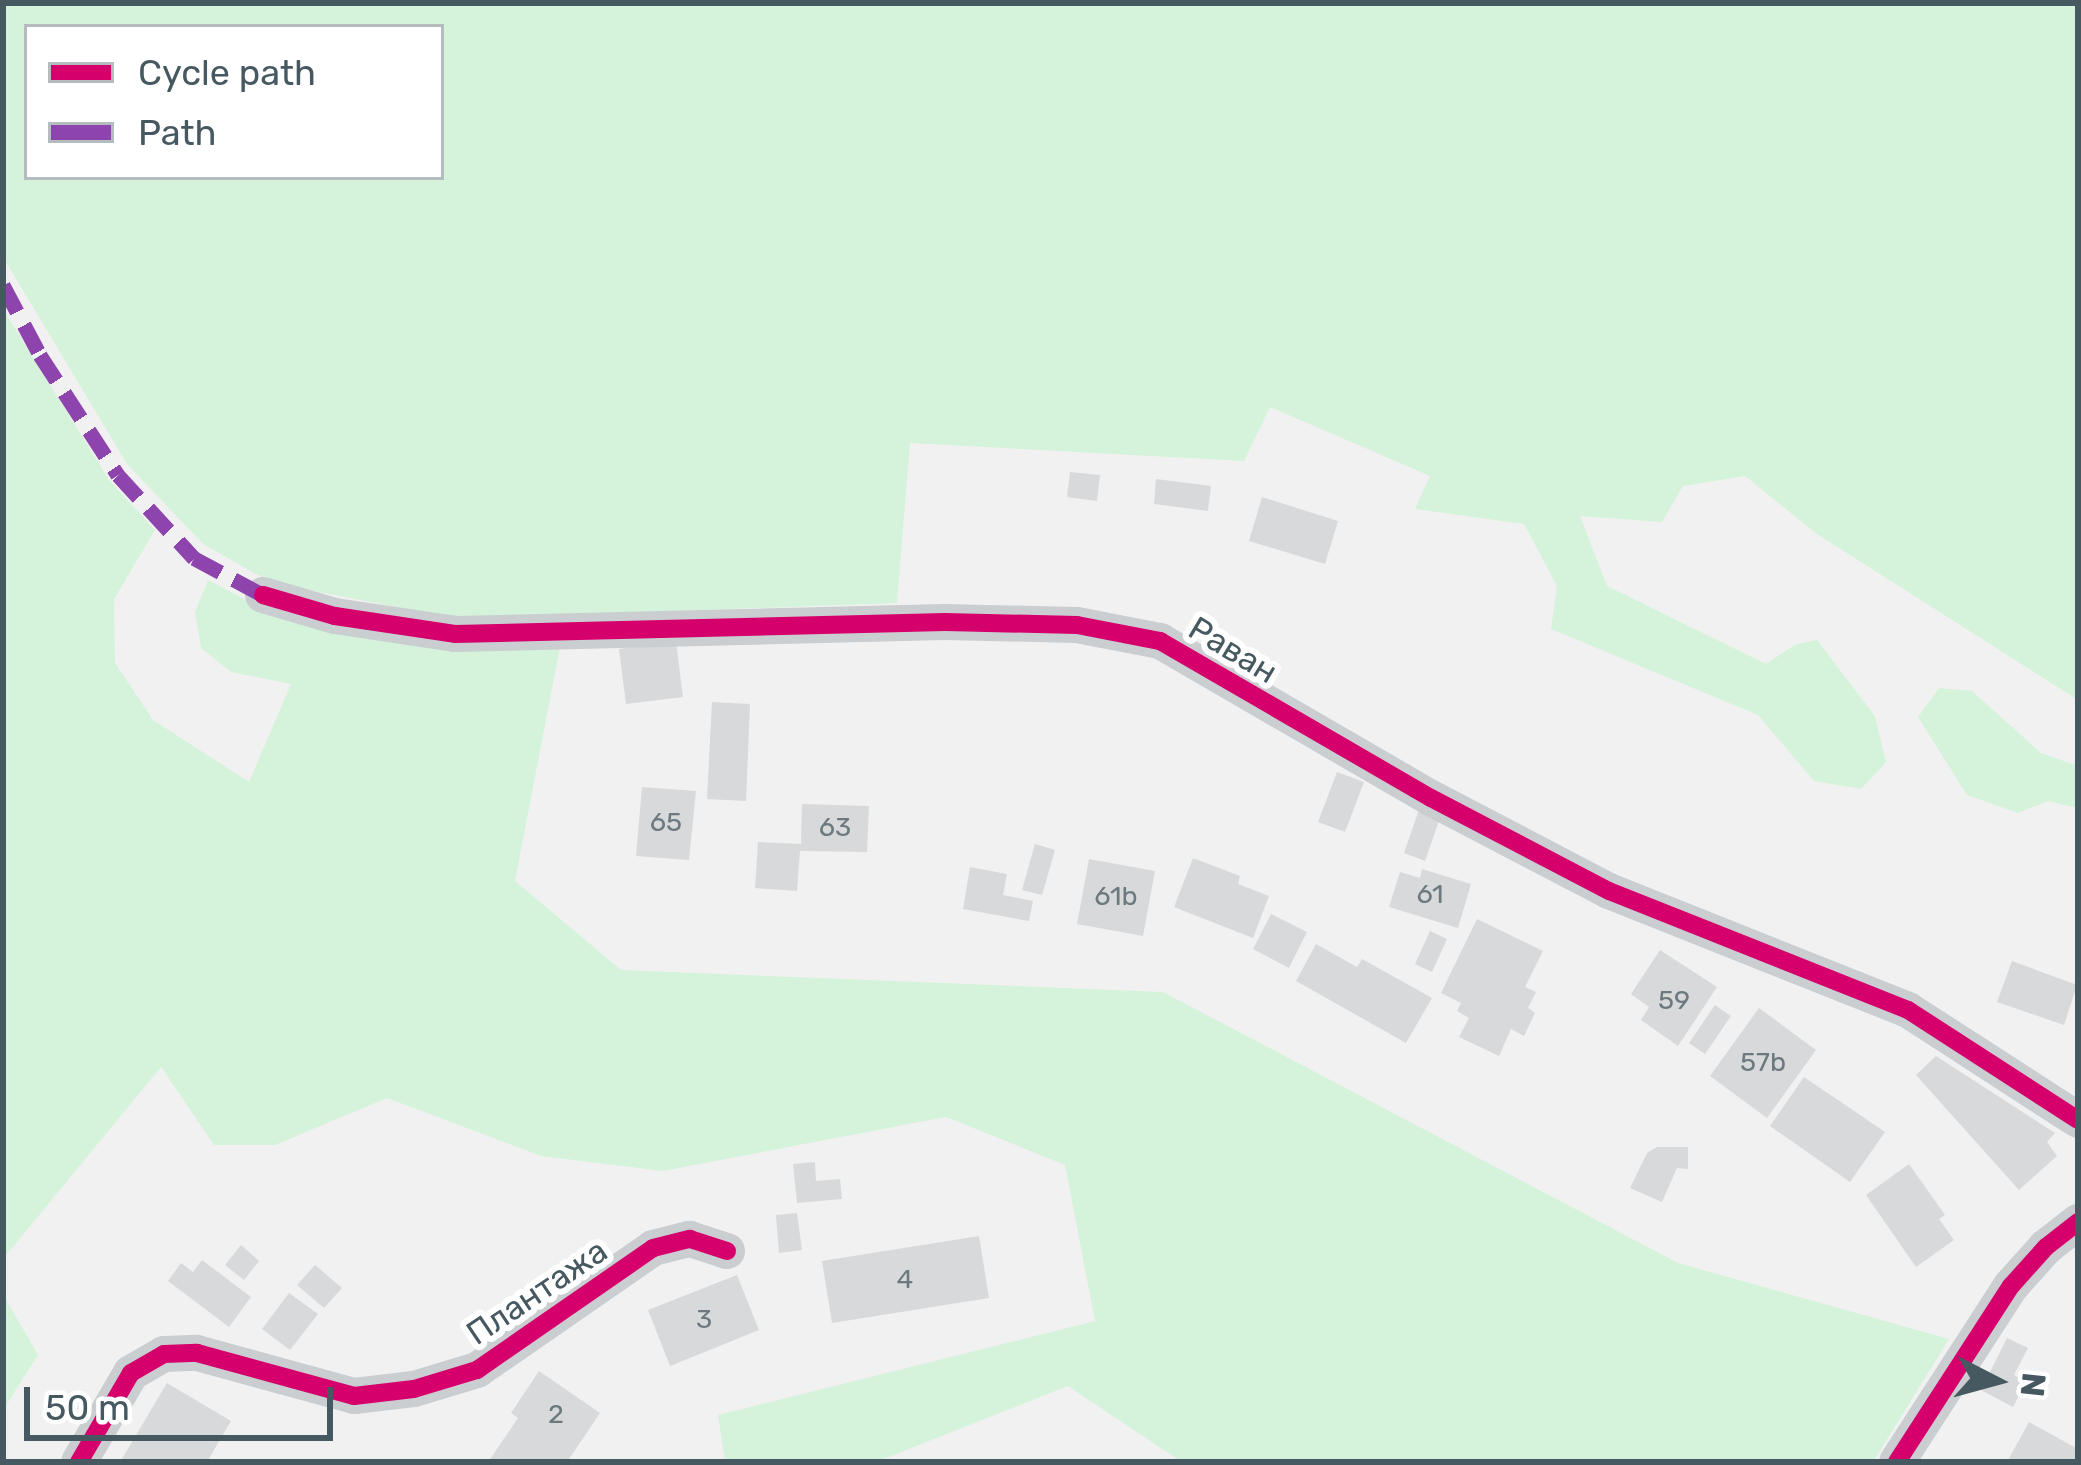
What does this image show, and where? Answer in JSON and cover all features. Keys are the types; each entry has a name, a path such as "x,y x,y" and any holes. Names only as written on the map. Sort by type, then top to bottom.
{"street":[{"name":"Раван","path":"262,595 335,616 455,634 945,622 1077,625 1160,641 1431,798 1610,891 1908,1010 2078,1120"},
{"path":"1897,1462 2012,1286 2046,1247 2078,1222"},
{"name":"Плантажа","path":"79,1462 131,1373 164,1354 197,1353 354,1396 414,1389 477,1370 653,1248 690,1239 727,1251"}],"green space":[{"path":"3,3 2078,3 2078,700 1817,534 1745,476 1683,486 1662,522 1580,516 1607,586 1766,664 1796,644 1817,640 1875,716 1886,762 1861,789 1814,781 1758,715 1551,629 1557,586 1524,524 1415,509 1430,476 1270,407 1244,461 910,443 897,603 459,619 272,583 203,544 127,464 3,257"},
{"path":"3,309 109,480 155,530 114,599 115,663 153,720 249,782 291,684 231,672 201,648 195,612 208,580 263,609 560,647 515,881 621,970 1163,992 1678,1263 1949,1339 1873,1462 1182,1462 1068,1386 876,1462 725,1462 718,1415 1095,1321 1065,1165 946,1117 663,1171 541,1156 387,1098 275,1145 214,1145 161,1067 3,1259"},
{"path":"1939,688 1972,691 2041,753 2078,766 2078,808 2048,801 2018,813 1967,795 1918,717"},
{"path":"3,1294 38,1355 3,1410"}],"building":[{"path":"1070,472 1100,475 1097,501 1067,497"},
{"path":"1156,479 1211,486 1208,511 1154,504"},
{"path":"1262,497 1338,521 1325,564 1249,541"},
{"path":"676,642 683,697 626,704 619,649"},
{"path":"712,702 750,704 746,801 707,799"},
{"path":"1337,772 1364,782 1345,832 1318,822"},
{"path":"642,787 696,791 689,860 636,856"},
{"path":"802,804 869,806 867,852 800,851 797,891 755,888 758,842 801,844"},
{"path":"1420,807 1441,815 1425,861 1404,853"},
{"path":"1035,844 1055,850 1042,895 1022,890"},
{"path":"1193,858 1240,876 1238,884 1269,896 1253,938 1174,907"},
{"path":"1089,859 1155,871 1143,936 1077,924"},
{"path":"970,867 1007,874 1003,895 1033,901 1029,921 963,909"},
{"path":"1422,869 1471,884 1458,928 1389,907 1400,872 1420,878"},
{"path":"1271,914 1307,932 1289,968 1253,949"},
{"path":"1477,919 1543,951 1525,987 1536,992 1528,1008 1535,1013 1524,1036 1511,1029 1499,1056 1459,1037 1469,1018 1457,1011 1461,1003 1441,993"},
{"path":"1430,931 1447,939 1432,972 1415,964"},
{"path":"1316,944 1357,967 1362,959 1432,998 1406,1043 1296,981"},
{"path":"1660,950 1717,987 1678,1046 1641,1020 1649,1007 1631,994"},
{"path":"2012,961 2077,985 2064,1025 1997,1002"},
{"path":"1715,1005 1731,1016 1705,1054 1689,1043"},
{"path":"1759,1008 1816,1050 1767,1118 1710,1076"},
{"path":"1936,1056 2055,1133 2047,1142 2057,1156 2019,1190 1916,1075"},
{"path":"1804,1077 1885,1132 1850,1182 1770,1126"},
{"path":"1657,1147 1688,1147 1688,1169 1677,1168 1662,1202 1630,1188 1647,1153"},
{"path":"815,1162 816,1181 840,1179 842,1199 797,1203 793,1164"},
{"path":"1909,1164 1945,1215 1939,1219 1954,1240 1916,1267 1866,1195"},
{"path":"797,1213 802,1250 779,1253 776,1215"},
{"path":"979,1236 989,1298 832,1323 822,1261"},
{"path":"241,1245 259,1261 244,1280 225,1265"},
{"path":"202,1260 251,1297 229,1327 168,1281 181,1263 193,1272"},
{"path":"315,1265 342,1288 324,1308 297,1285"},
{"path":"737,1275 759,1330 670,1366 648,1310"},
{"path":"289,1293 318,1314 290,1350 262,1329"},
{"path":"2007,1338 2028,1348 2014,1375 2026,1382 2013,1407 1981,1390"},
{"path":"539,1371 600,1413 567,1462 488,1462 518,1418 511,1413"},
{"path":"167,1383 231,1421 207,1462 120,1462"},
{"path":"2029,1422 2078,1449 2078,1462 2007,1462"}],"marked path":[{"path":"3,285 40,355 118,475 194,558 263,595"}],"cycle path":[{"path":"263,595 335,616 455,634 945,622 1077,625 1160,641 1431,798 1609,891 1908,1010 2078,1120"},
{"path":"1897,1462 2011,1286 2046,1247 2078,1222"},
{"path":"79,1462 131,1373 164,1354 197,1353 354,1396 414,1389 477,1370 653,1248 690,1239 727,1251"}]}
